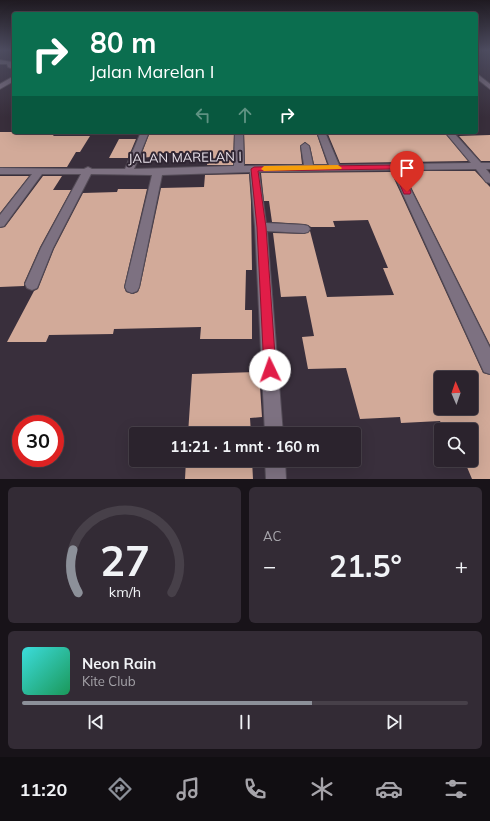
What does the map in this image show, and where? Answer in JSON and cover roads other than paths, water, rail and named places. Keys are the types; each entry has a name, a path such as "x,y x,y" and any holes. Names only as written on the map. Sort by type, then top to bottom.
{"street":[{"path":"478,77 490,87"},
{"path":"0,87 12,79"},
{"path":"129,170 145,134"},
{"path":"239,134 239,169"},
{"path":"322,134 335,168"},
{"path":"451,134 480,166 490,180"},
{"path":"305,146 309,168"},
{"name":"JALAN MARELAN I","path":"0,171 129,170 158,172 239,169 490,166"},
{"path":"395,167 490,366"},
{"path":"254,169 261,227 274,427"},
{"path":"32,284 47,248 88,170"},
{"path":"0,223 39,171"},
{"path":"132,287 158,172"},
{"path":"261,227 304,228"},
{"path":"275,467 276,479"}]}
